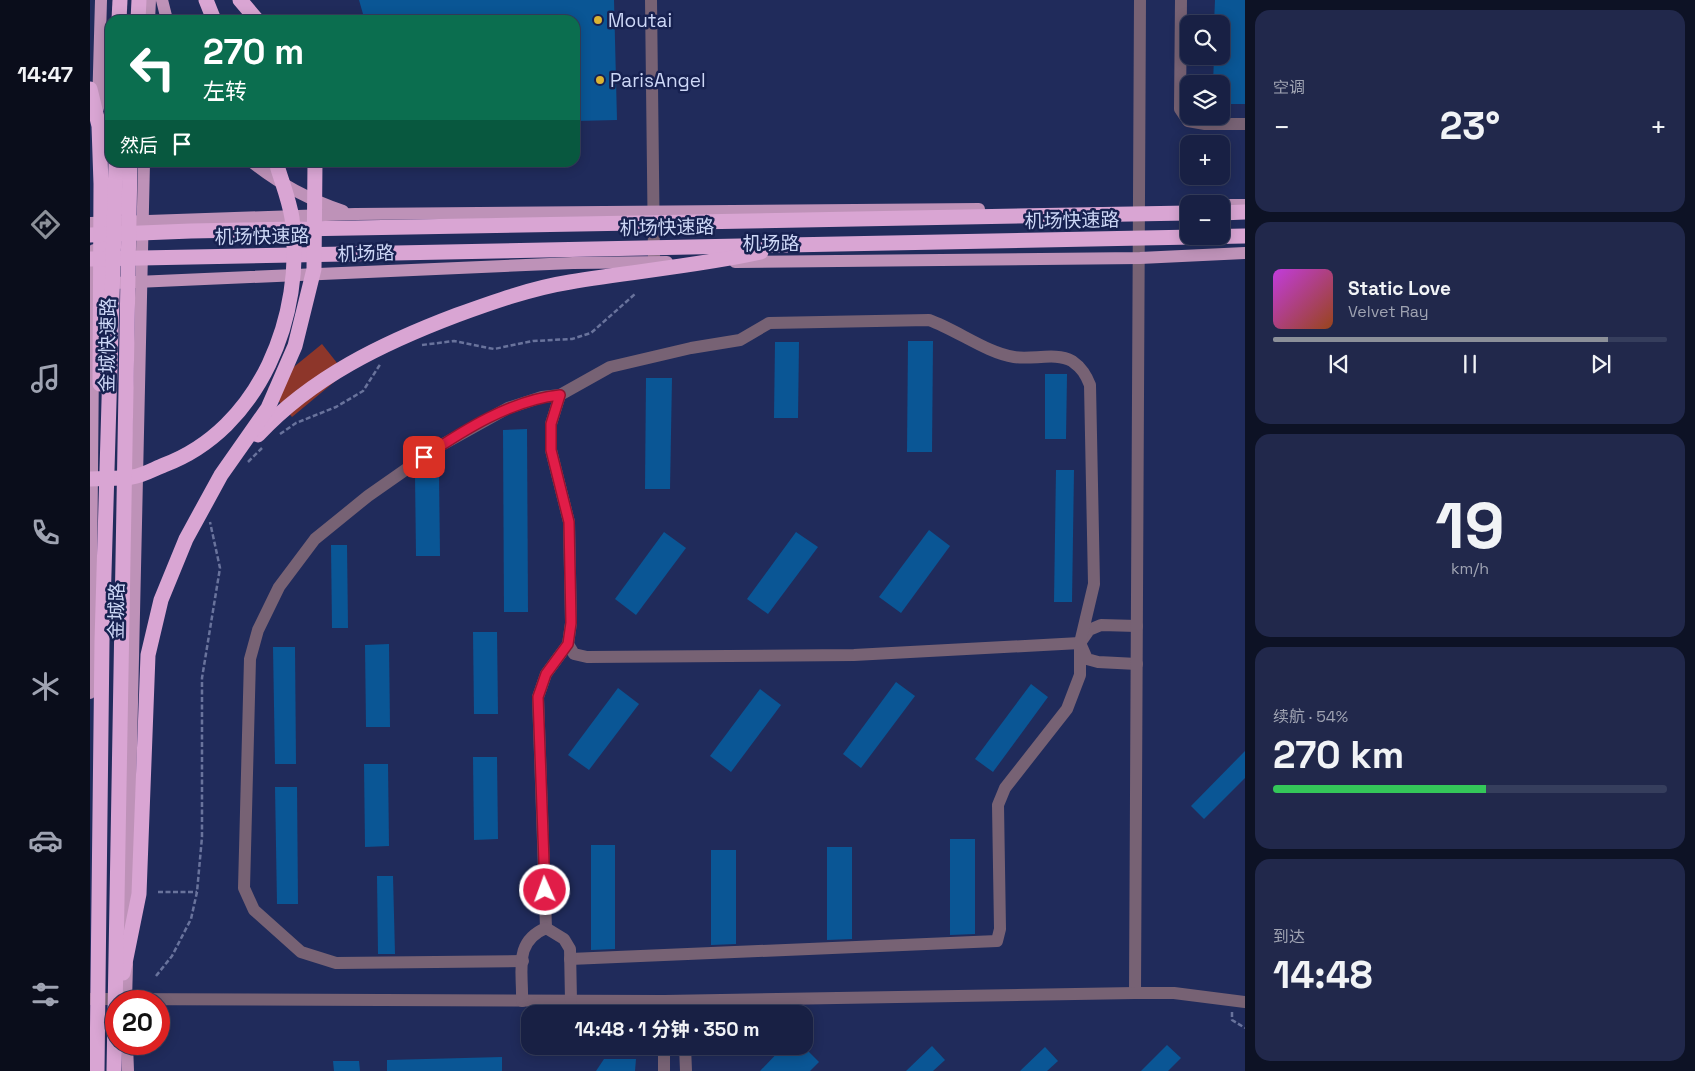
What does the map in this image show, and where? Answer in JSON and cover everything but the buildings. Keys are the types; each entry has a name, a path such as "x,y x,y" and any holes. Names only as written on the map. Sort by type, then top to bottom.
{"highway":[{"path":"120,0 120,15"},
{"path":"138,15 140,0"},
{"path":"206,0 212,15"},
{"path":"240,0 254,15"},
{"path":"90,89 99,126 101,184 99,324 102,641"},
{"name":"金城快速路","path":"97,1071 102,641 116,167"},
{"name":"金城快速路","path":"120,990 130,167"},
{"path":"90,479 133,477 187,456 232,422 263,379 283,328 294,274 292,217 277,167"},
{"path":"122,990 139,894 148,656 162,600 182,548 221,475 268,408 295,346 314,269 315,167"},
{"path":"1230,213 1245,212"},
{"name":"机场快速路","path":"91,227 191,231 1180,213"},
{"name":"机场快速路","path":"90,259 1245,236"},
{"path":"221,475 282,410 343,366 406,334 508,298 568,282 714,262 794,245"},
{"path":"114,1071 115,1055"}],"main road":[{"name":"金城路","path":"90,693 91,227 101,0"},
{"path":"149,15 150,0"},
{"path":"162,0 166,15"},
{"path":"90,102 99,74"},
{"name":"金城路","path":"120,990 143,281 144,167"},
{"path":"258,167 273,180 327,206 355,214"},
{"path":"1230,205 1245,205"},
{"path":"91,227 118,222 355,214 1180,206"},
{"name":"机场路","path":"91,284 573,263 1140,258 1245,253"},
{"path":"127,1055 128,1071"}],"street":[{"path":"651,0 655,212 654,262"},
{"path":"1135,993 1140,0"},
{"path":"1181,0 1180,108 1188,121 1205,124 1245,124"},
{"path":"523,961 336,963 301,952 254,910 244,888 250,659 258,630 279,587 315,539 368,496 438,448 508,408 542,397 560,395 610,367 691,348 740,340 769,323 930,320 947,326 1001,354 1015,358 1060,357 1071,361 1084,372 1090,386 1094,584 1080,643 1080,675 1067,709 1005,788 998,805 1000,929 997,941 570,959"},
{"path":"546,928 538,697 546,674 568,644 571,623 569,522 551,450 551,424 560,395"},
{"path":"1080,643 1089,630 1101,625 1137,626"},
{"path":"568,644 574,654 597,657 854,655 1080,643"},
{"path":"1080,643 1088,659 1098,662 1137,664"},
{"path":"522,1001 523,950 526,941 533,934 546,928"},
{"path":"546,928 564,939 570,949 571,1001"},
{"path":"775,1005 1135,993 1174,993 1239,1002"},
{"path":"90,999 105,1001"},
{"path":"170,1003 571,1001 624,1005"},
{"path":"664,1055 664,1071"},
{"path":"685,1055 686,1071"}],"path":[{"path":"158,892 197,892"},
{"path":"156,976 172,956"},
{"path":"1239,1002 1232,1020 1245,1028"}],"shaded area":[{"path":"322,344 345,373 292,417 268,388"}],"place":[{"name":"Moutai","path":"598,20"},
{"name":"ParisAngel","path":"600,80"}],"route":[{"path":"424,457 508,408 542,397 560,395 555,406 551,424 551,450 566,502 569,522 571,623 568,644 546,674 538,697 545,890"}]}
